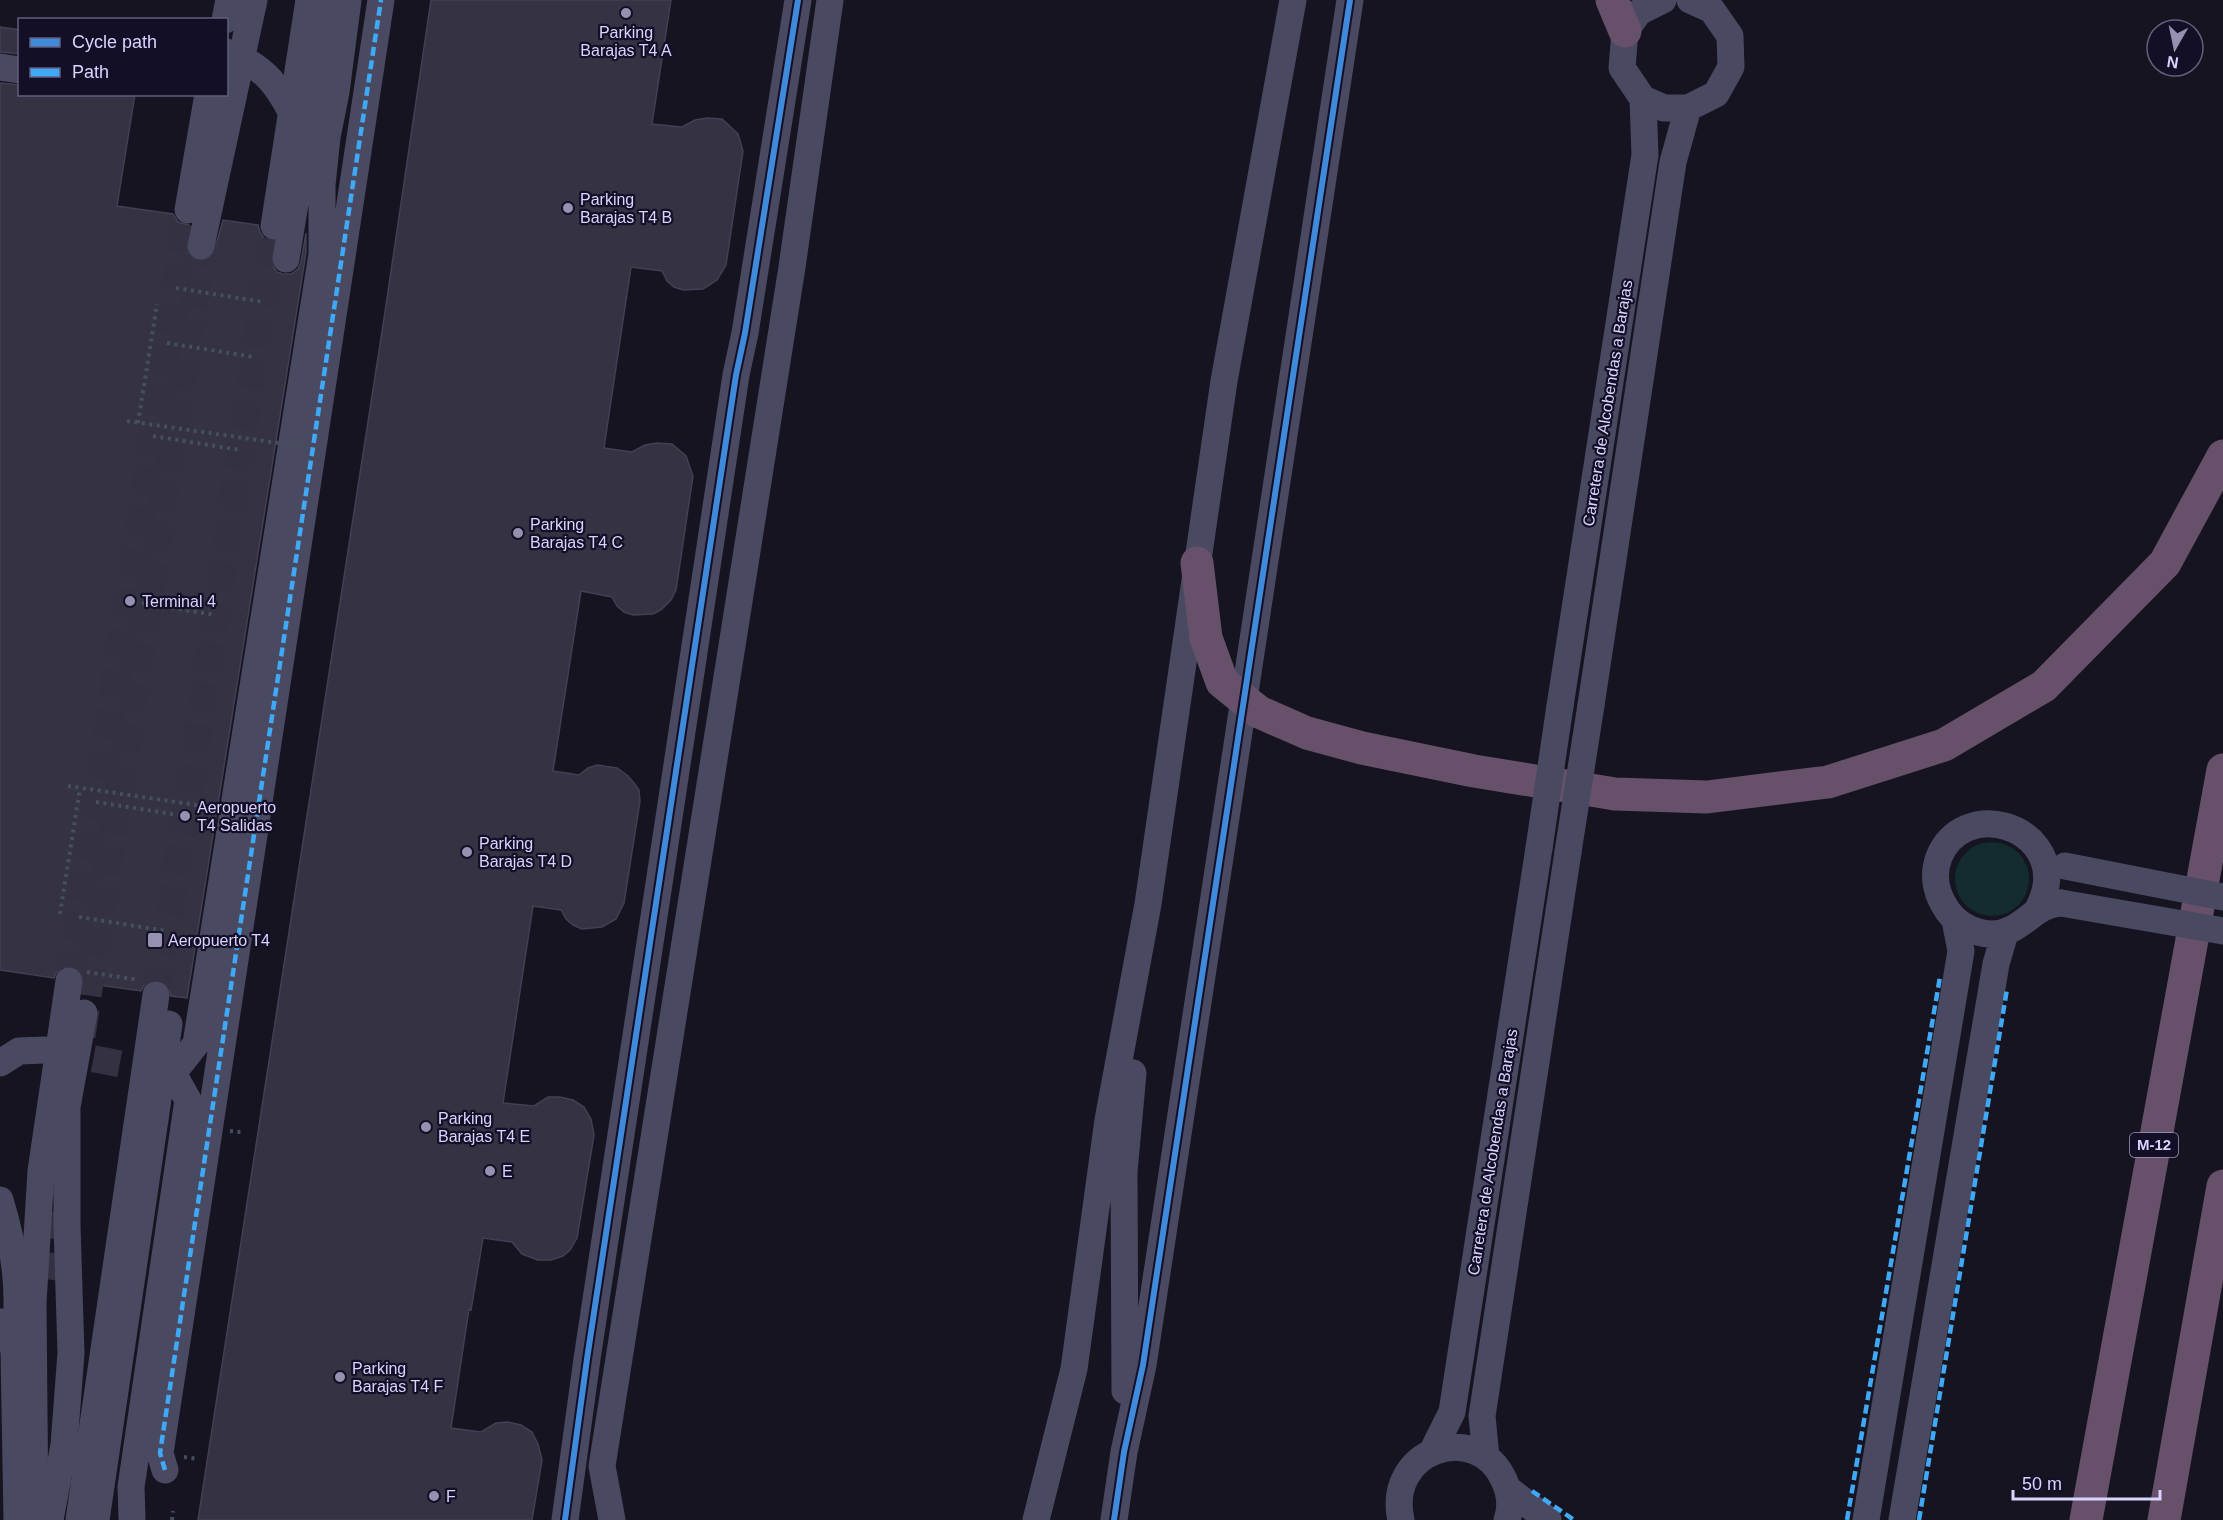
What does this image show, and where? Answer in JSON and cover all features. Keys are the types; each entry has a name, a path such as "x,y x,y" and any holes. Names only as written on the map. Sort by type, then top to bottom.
{"highway":[{"path":"1612,0 1625,31"},
{"path":"1197,563 1206,638 1222,682 1259,712 1306,733 1362,748 1474,771 1615,794 1707,797 1828,782 1944,745 2044,686 2165,562 2223,456"},
{"name":"M-12","path":"2086,1520 2223,770"},
{"path":"2164,1520 2223,1186"}],"street":[{"path":"225,18 229,0"},
{"path":"228,84 233,54 254,0"},
{"path":"274,225 309,0"},
{"path":"132,1518 131,1487 188,1100 173,1073 196,1044 322,254 328,0"},
{"path":"324,138 336,92 348,0"},
{"path":"286,259 324,138 362,0"},
{"path":"165,1470 160,1453 381,0"},
{"path":"565,1520 586,1359 729,422 798,0"},
{"path":"612,1520 602,1466 790,279 830,0"},
{"path":"1114,1520 1124,1452 1143,1365 1350,0"},
{"path":"1661,0 1639,12 1625,31 1622,68 1643,99 1664,108 1688,108 1716,94 1731,67 1730,36 1704,3"},
{"path":"1036,1520 1074,1369 1108,1120 1148,904 1224,381 1294,4"},
{"path":"233,54 252,62 324,138"},
{"path":"0,67 18,70"},
{"path":"188,210 208,96"},
{"path":"201,246 226,96"},
{"name":"Carretera de Alcobendas a Barajas","path":"1432,1452 1452,1412 1645,155 1643,99"},
{"name":"Carretera de Alcobendas a Barajas","path":"1486,1457 1482,1416 1673,162 1688,108"},
{"path":"2223,897 2053,861 2026,836 2007,826 1995,823 1985,823 1960,832 1942,850 1935,872 1938,893 1947,910 1955,920 1978,932 2005,933 2049,907 2223,932"},
{"path":"2049,907 2046,886 2053,861"},
{"path":"1124,1452 1126,1359 1124,1172 1148,904"},
{"path":"1866,1520 1961,951 1955,920"},
{"path":"1902,1520 1996,964 2005,933"},
{"path":"35,1520 33,1303 40,1182 75,976"},
{"path":"79,1520 152,988"},
{"path":"50,1520 64,1445 70,1364 67,1107 84,1013"},
{"path":"96,1520 169,1024"},
{"path":"0,1063 19,1052 45,1050"},
{"path":"1,1213 14,1250 17,1276 14,1351 17,1520"},
{"path":"0,1322 7,1331 14,1351"},
{"path":"1401,1520 1398,1498 1406,1473 1432,1452 1450,1447 1469,1449 1486,1457 1500,1471 1508,1489 1510,1501 1507,1520"},
{"path":"1508,1489 1548,1520"}],"path":[{"path":"176,288 263,302"},
{"path":"138,423 157,304"},
{"path":"167,343 254,357"},
{"path":"127,421 314,448"},
{"path":"153,436 240,450"},
{"path":"128,601 216,615"},
{"path":"68,786 256,814"},
{"path":"60,914 80,788"},
{"path":"96,802 185,816"},
{"path":"79,917 166,931"},
{"path":"75,976 152,988"},
{"path":"172,1520 173,1511"}],"green space":[{"path":"1992,842 2006,845 2018,853 2026,865 2029,879 2026,893 2018,905 2006,913 1992,916 1978,913 1966,905 1958,893 1955,879 1958,865 1966,853 1978,845"}],"building":[{"path":"431,0 671,0 652,124 682,127 695,120 722,119 738,134 743,151 726,265 717,280 703,289 683,290 667,281 662,271 631,267 604,448 632,452 645,445 672,444 686,456 693,476 676,590 671,600 661,610 653,614 633,615 617,606 612,597 581,591 553,771 579,775 597,765 617,768 628,776 639,790 640,801 624,903 616,919 602,927 582,929 566,919 561,910 533,906 503,1103 534,1106 548,1097 573,1100 584,1107 591,1119 594,1135 577,1238 570,1250 563,1256 551,1260 538,1260 522,1254 512,1242 483,1238 471,1310 469,1309 451,1428 481,1432 496,1423 508,1422 521,1425 532,1432 542,1460 532,1520 198,1520 385,312"},
{"path":"0,27 18,30 18,54 0,52"},
{"name":"Terminal 4","path":"0,83 18,85 18,96 135,96 117,206 173,214 178,222 189,225 186,250 190,257 197,261 205,261 213,256 223,220 258,225 264,238 273,242 270,256 277,272 291,274 298,269 306,233 306,253 187,998 171,996 166,983 159,980 150,981 141,991 85,983 84,976 79,969 72,966 63,967 57,971 54,978 0,970"}],"tunnel":[{"path":"69,981 188,210"},
{"path":"82,1036 206,223"},
{"path":"156,995 274,226"},
{"path":"53,1051 169,1073"},
{"path":"45,1279 59,1187"}],"marked path":[{"path":"165,1470 160,1453 381,0"},
{"path":"1847,1520 1940,977"},
{"path":"1919,1520 2007,989"},
{"path":"1532,1491 1574,1520"}],"cycle path":[{"path":"565,1520 587,1359 736,375 745,333 798,0"},
{"path":"1114,1520 1124,1452 1143,1365 1350,0"}],"place":[{"name":"Parking Barajas T4 A","path":"626,13"},
{"name":"Parking Barajas T4 B","path":"568,208"},
{"name":"Parking Barajas T4 C","path":"518,533"},
{"name":"Terminal 4","path":"130,601"},
{"name":"Aeropuerto T4 Salidas","path":"185,816"},
{"name":"Parking Barajas T4 D","path":"467,852"},
{"name":"Aeropuerto T4","path":"155,940"},
{"name":"Parking Barajas T4 E","path":"426,1127"},
{"name":"E","path":"490,1171"},
{"name":"Parking Barajas T4 F","path":"340,1377"},
{"name":"F","path":"434,1496"}]}
